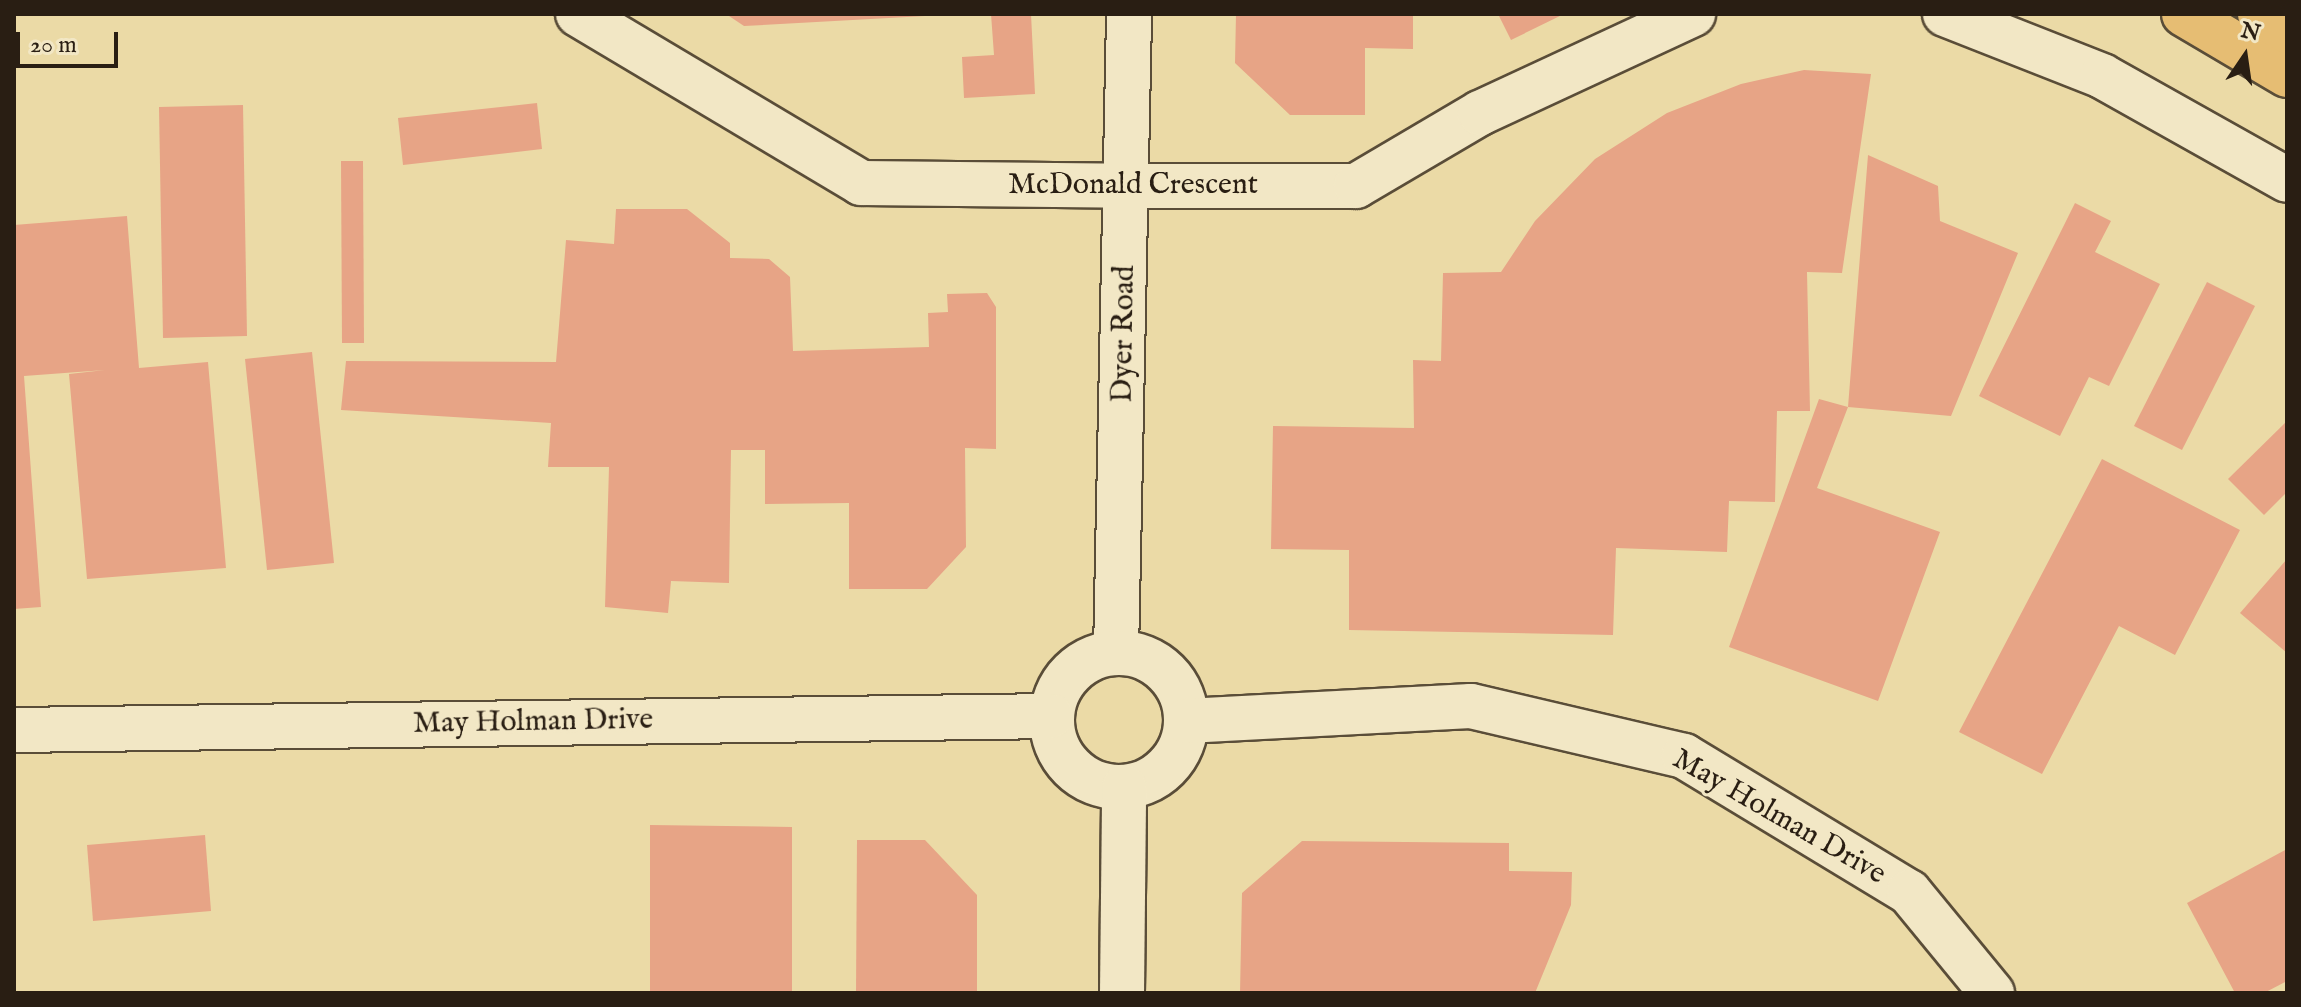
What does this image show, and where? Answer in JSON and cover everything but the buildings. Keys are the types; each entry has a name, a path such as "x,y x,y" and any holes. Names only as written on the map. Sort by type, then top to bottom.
{"main road":[{"path":"2184,14 2287,75"},
{"path":"2260,14 2287,31"}],"street":[{"name":"McDonald Crescent","path":"578,14 861,183 1127,186 1356,186 1480,113 1693,14"},
{"name":"Dyer Road","path":"1116,653 1129,14"},
{"path":"1945,14 2102,76 2287,180"},
{"path":"1116,653 1138,656 1173,680 1183,699 1186,721 1182,745 1168,766 1148,781 1124,787 1101,785 1072,767 1054,738 1051,716 1057,692 1072,672 1092,658 1116,653"},
{"name":"May Holman Drive","path":"1186,721 1471,706 1684,756 1909,892 1992,993"},
{"name":"May Holman Drive","path":"14,730 1051,716"},
{"path":"1122,993 1124,787"}]}
